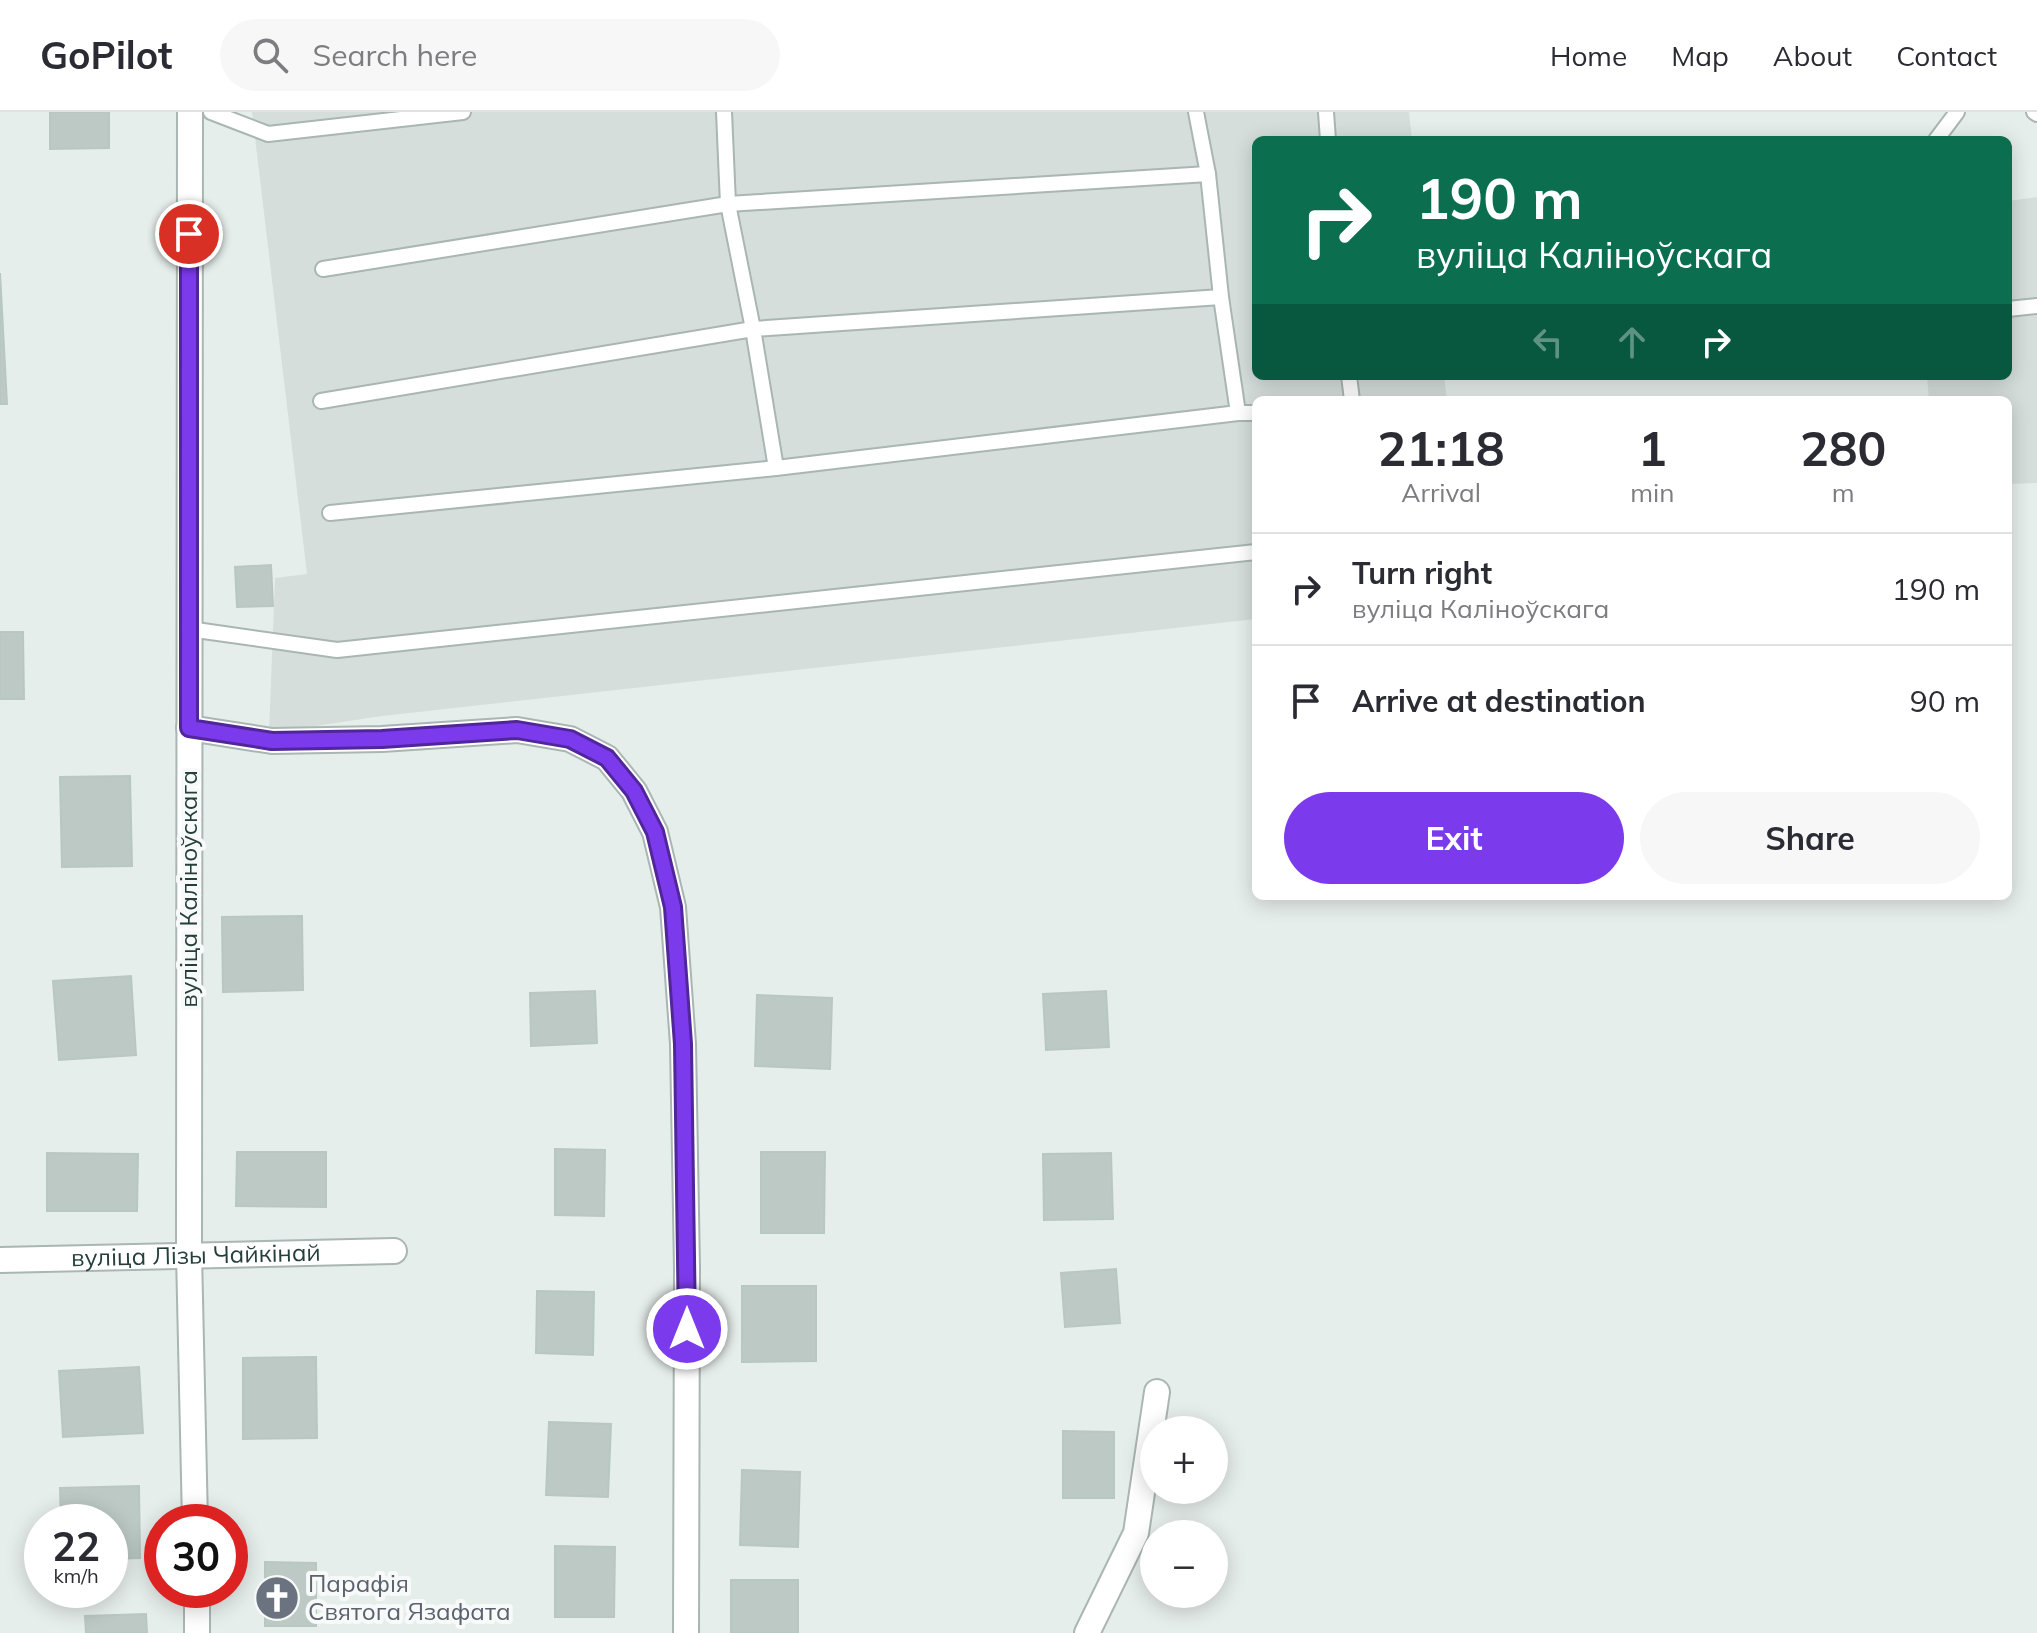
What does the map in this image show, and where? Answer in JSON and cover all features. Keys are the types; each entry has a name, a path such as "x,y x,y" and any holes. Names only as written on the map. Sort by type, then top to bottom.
{"street":[{"name":"вуліца Каліноўскага","path":"190,112 189,1254 195,1504"},
{"path":"189,728 272,741 382,739 517,730 570,739 607,758 634,791 655,832 673,907 683,1044 687,1268 686,1633"},
{"name":"вуліца Лізы Чайкінай","path":"0,1260 394,1251"},
{"path":"1087,1633 1136,1533 1157,1392"},
{"path":"197,1608 197,1633"}],"lane":[{"path":"211,112 268,134 463,112"},
{"path":"724,112 728,204 776,468"},
{"path":"1196,112 1208,174 1221,297 1238,413"},
{"path":"1326,112 1328,136"},
{"path":"1939,136 1957,112"},
{"path":"323,269 728,204 1208,174"},
{"path":"321,401 753,329 1221,297"},
{"path":"2012,309 2037,306"},
{"path":"330,513 776,468 1252,413"},
{"path":"189,629 337,650 1252,552"}],"shaded area":[{"path":"252,112 1409,112 1412,136 1252,136 1252,380 1444,380 1446,396 1252,396 1252,619 382,716 269,733 275,578 307,574"},
{"path":"2037,197 2037,483 2012,484 2012,396 1929,396 1927,380 2012,380 2012,200"}],"building":[{"path":"50,112 109,112 109,148 50,149"},
{"path":"0,273 7,404 0,404"},
{"path":"271,565 273,606 237,607 235,567"},
{"path":"0,632 23,632 24,699 0,699"},
{"path":"130,776 132,866 62,867 60,777"},
{"path":"302,916 303,990 223,992 222,917"},
{"path":"131,976 136,1055 59,1060 53,981"},
{"path":"595,991 597,1043 531,1046 530,993"},
{"path":"1106,991 1109,1047 1046,1050 1043,994"},
{"path":"757,995 832,998 830,1069 755,1066"},
{"path":"555,1149 605,1150 604,1216 555,1215"},
{"path":"237,1152 326,1152 326,1207 236,1206"},
{"path":"761,1152 825,1152 824,1233 761,1233"},
{"path":"47,1153 138,1154 137,1211 47,1211"},
{"path":"1111,1153 1113,1219 1044,1220 1043,1154"},
{"path":"1116,1269 1120,1323 1065,1327 1061,1273"},
{"path":"742,1286 816,1286 816,1361 742,1362"},
{"path":"537,1291 594,1292 593,1355 536,1353"},
{"path":"316,1357 317,1438 243,1439 243,1358"},
{"path":"139,1367 143,1433 63,1437 59,1371"},
{"path":"549,1422 611,1424 608,1497 546,1495"},
{"path":"1063,1431 1114,1432 1114,1498 1063,1498"},
{"path":"742,1470 800,1472 798,1547 740,1545"},
{"path":"139,1486 140,1558 128,1558 128,1504 60,1504 60,1488"},
{"path":"555,1546 615,1547 614,1617 555,1617"},
{"path":"265,1562 316,1563 316,1626 265,1626"},
{"path":"731,1580 798,1580 798,1633 731,1633"},
{"path":"146,1614 147,1633 86,1633 85,1616"}],"place":[{"name":"Парафія Святога Язафата","path":"277,1598"}],"route":[{"path":"189,234 189,728 272,741 382,739 517,730 570,739 607,758 634,791 655,832 673,907 683,1044 687,1329"}]}
